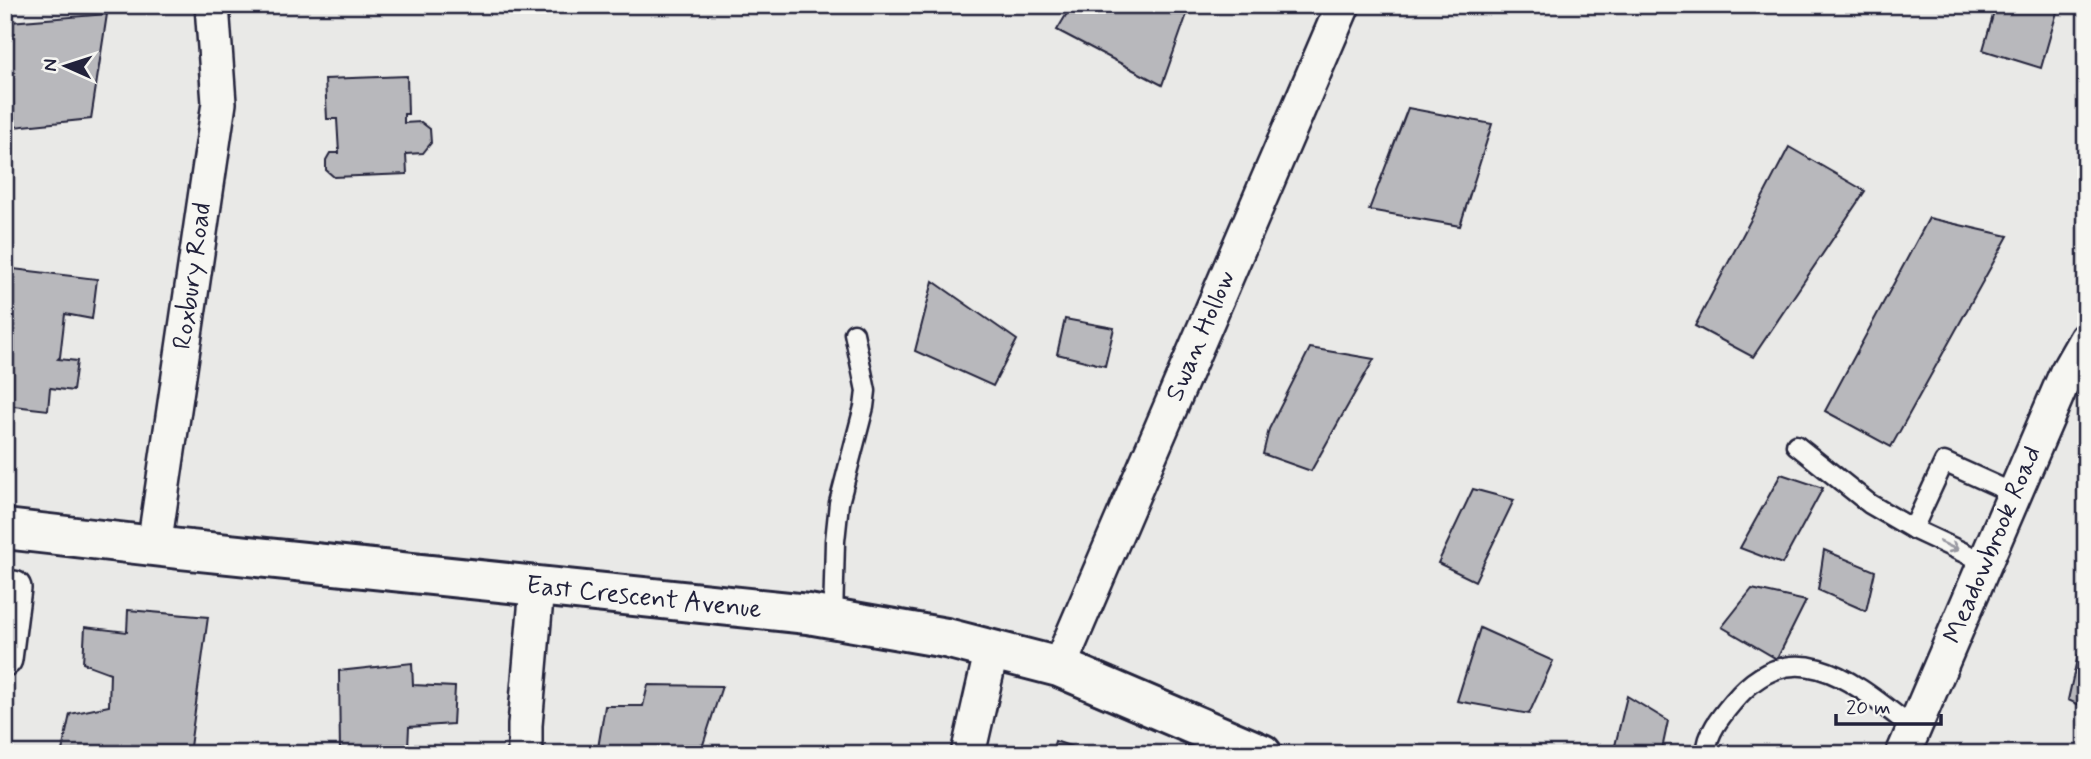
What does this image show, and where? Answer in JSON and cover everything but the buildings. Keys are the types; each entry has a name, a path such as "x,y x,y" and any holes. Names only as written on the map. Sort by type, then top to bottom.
{"street":[{"name":"Roxbury Road","path":"154,546 219,103 212,5"},
{"name":"Swan Hollow","path":"1059,667 1342,5"},
{"name":"Meadowbrook Road","path":"1909,741 2066,374 2086,339"},
{"name":"East Crescent Avenue","path":"5,529 808,614 946,638 1059,667 1262,754"},
{"path":"525,754 537,587"},
{"path":"5,659 14,588"},
{"path":"968,754 992,649"}],"lane":[{"path":"833,619 839,503 866,391 853,333"},
{"path":"1796,445 1870,504 1913,529 1986,562"},
{"path":"1913,529 1944,462 2015,494"},
{"path":"1707,754 1709,737 1734,700 1752,681 1771,670 1785,666 1805,665 1838,675 1864,691 1909,741"}]}
